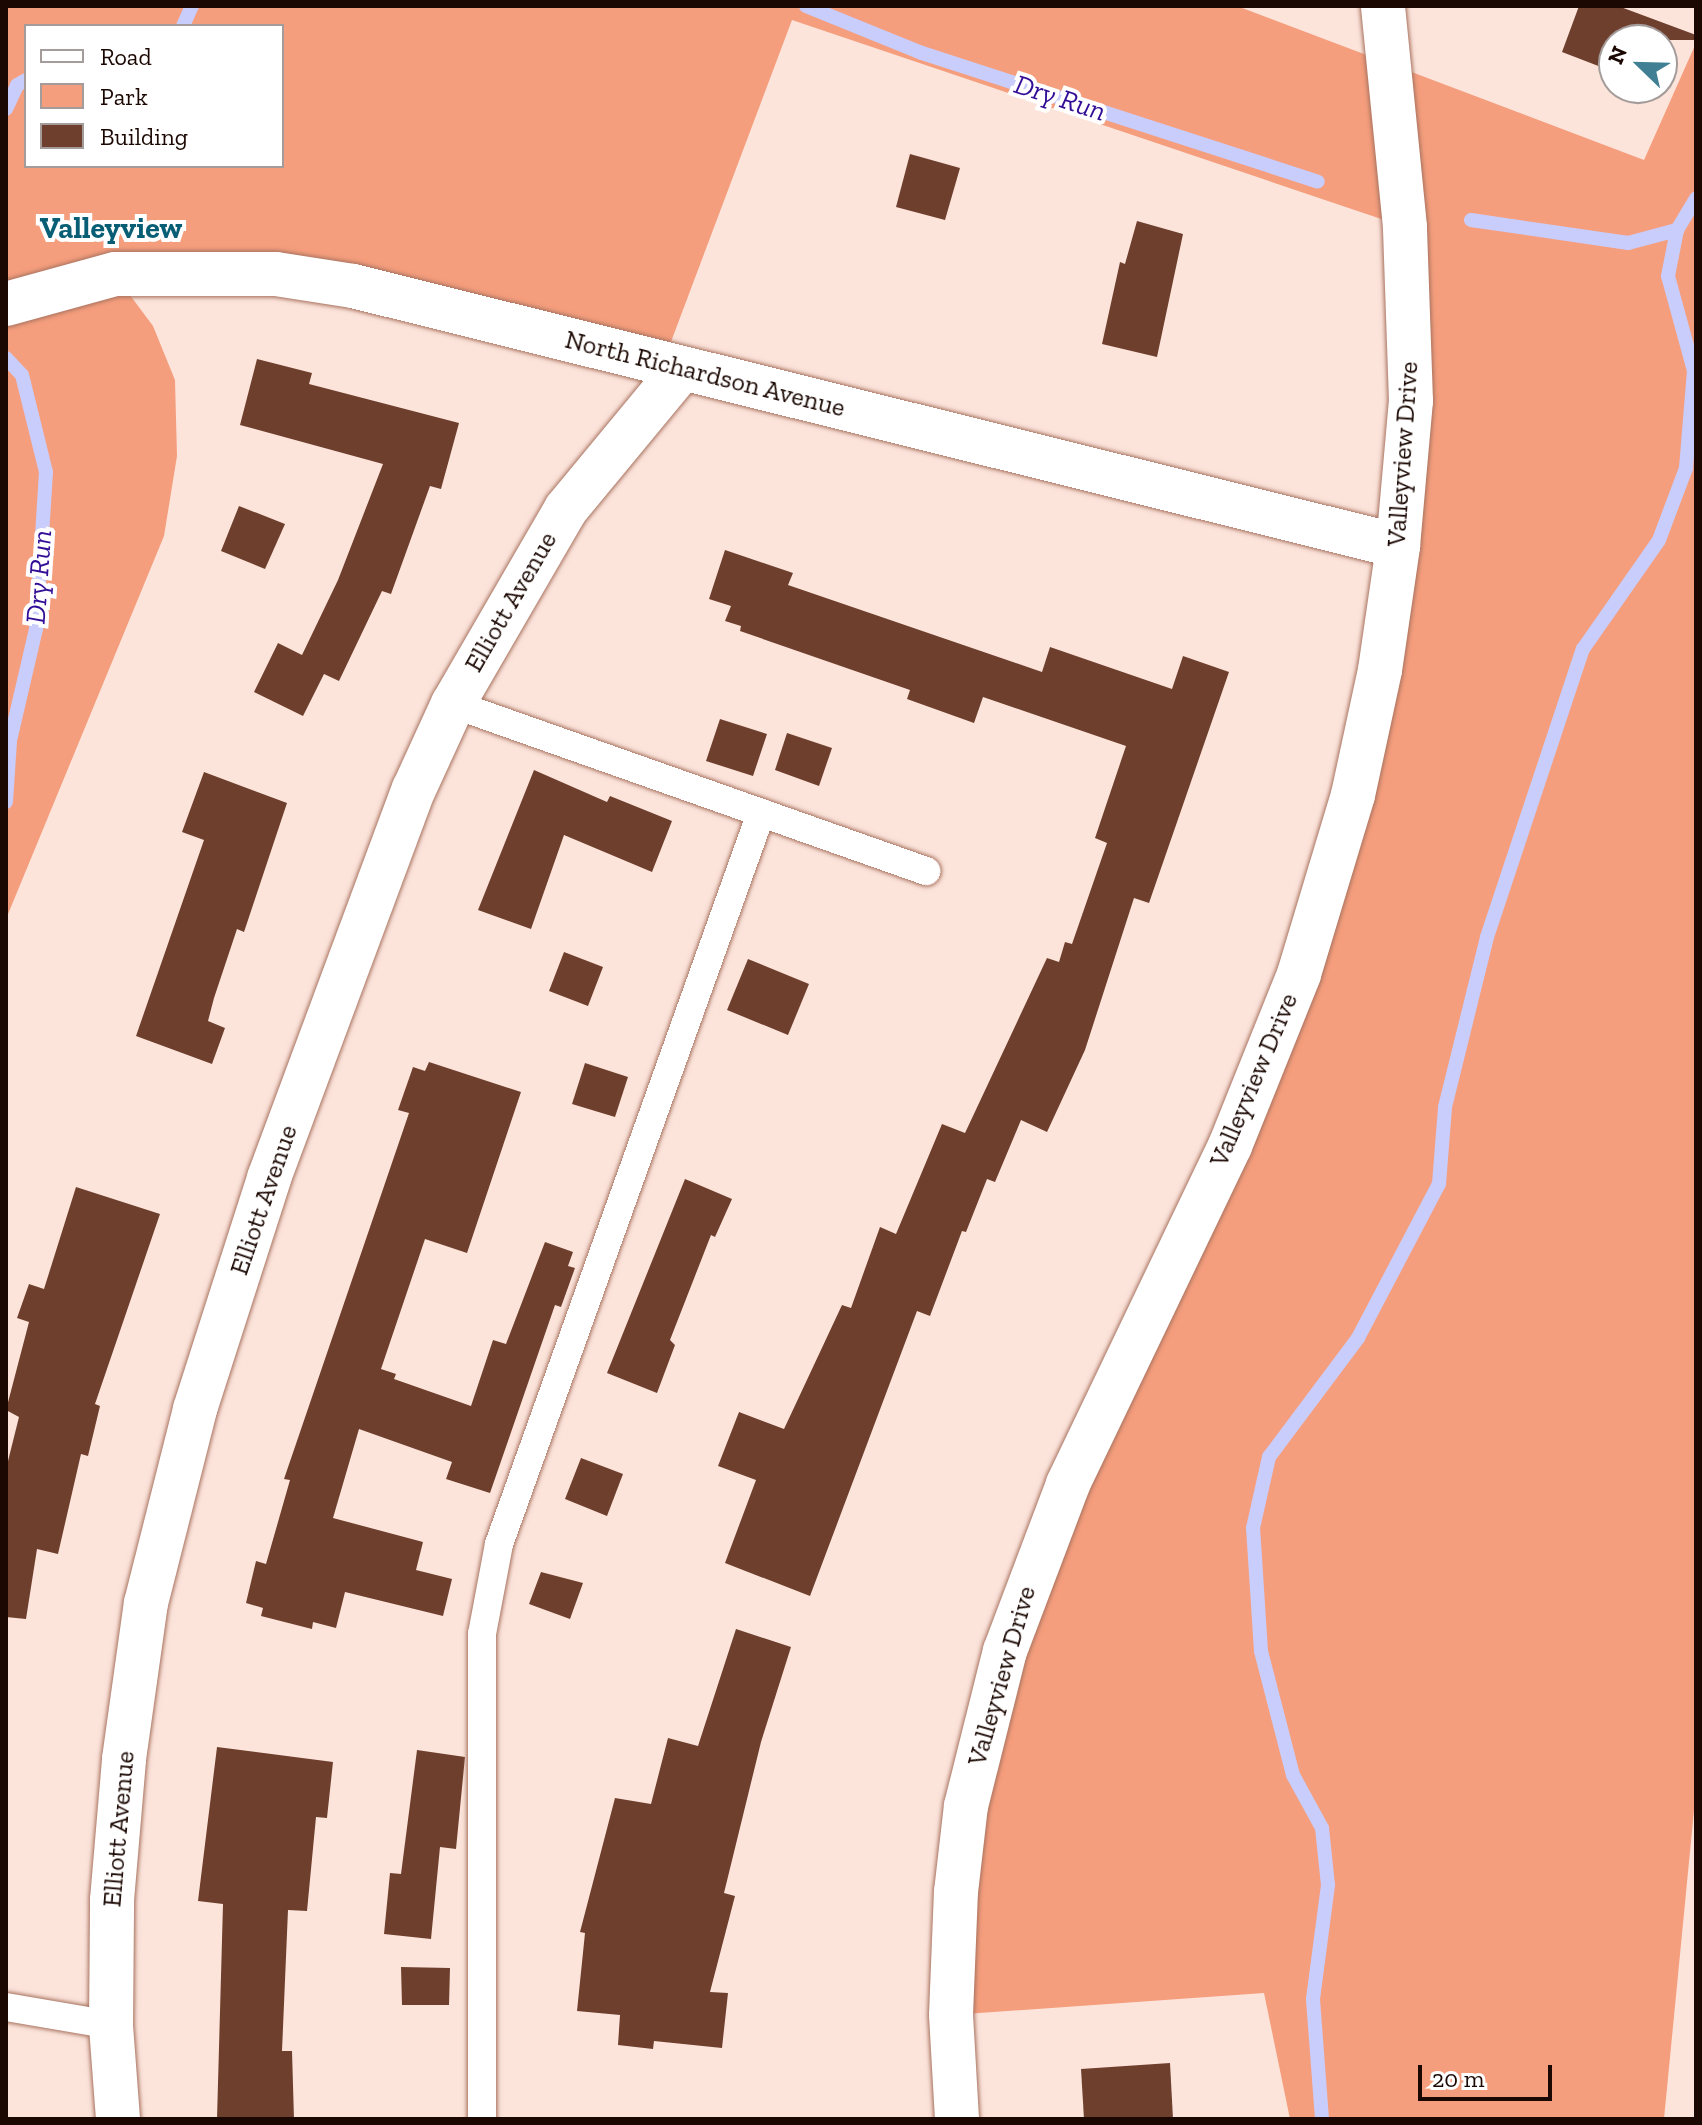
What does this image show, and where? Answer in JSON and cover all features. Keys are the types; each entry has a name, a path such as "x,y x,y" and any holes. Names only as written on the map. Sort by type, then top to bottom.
{"street":[{"name":"Valleyview Drive","path":"957,2119 951,2015 956,1892 984,1723 1005,1651 1068,1484 1230,1146 1299,974 1353,795 1380,670 1398,546 1411,385 1405,227 1383,6"},
{"name":"North Richardson Avenue","path":"6,304 115,274 276,274 353,286 1398,546"},
{"name":"Elliott Avenue","path":"118,2119 111,2025 112,1900 124,1759 146,1603 195,1409 269,1178 414,789 453,704 566,509 682,369"}],"lane":[{"path":"453,704 926,871"},
{"path":"482,2119 482,1634 499,1544 761,813"},
{"path":"6,2007 111,2025"}],"green space":[{"path":"6,6 1237,6 1644,160 1669,104 1678,104 1678,84 1696,43 1696,1790 1664,2119 1290,2119 1264,1993 951,2015 984,1723 1230,1146 1380,670 1405,227 792,20 663,363 353,286 115,275 153,326 175,380 177,456 164,536 6,919"}],"building":[{"path":"1579,6 1618,6 1666,24 1598,24 1598,66 1562,52"},
{"path":"1678,28 1696,35 1696,40 1678,40"},
{"path":"910,154 960,168 945,220 896,207"},
{"path":"1137,221 1183,234 1157,357 1102,344 1120,262 1125,264"},
{"path":"257,359 312,373 309,384 459,423 441,489 430,486 391,594 382,591 339,681 324,674 303,716 254,692 278,643 302,655 338,580 383,464 240,425"},
{"path":"239,506 285,524 265,569 221,551"},
{"path":"725,550 793,573 788,585 1042,672 1050,647 1172,689 1183,656 1229,672 1149,903 1134,898 1085,1050 1047,1132 1021,1120 995,1182 987,1179 966,1232 962,1231 930,1316 917,1311 810,1596 725,1563 756,1480 718,1466 739,1412 784,1429 842,1305 851,1308 880,1227 896,1234 942,1124 965,1133 1047,958 1059,962 1065,942 1072,944 1107,843 1095,838 1126,746 983,697 974,723 907,699 910,690 740,631 741,626 725,621 731,606 709,599"},
{"path":"720,719 767,734 753,776 706,761"},
{"path":"787,733 832,748 819,786 775,770"},
{"path":"534,770 607,802 610,796 672,821 652,872 564,835 531,929 478,910"},
{"path":"204,772 287,803 244,932 237,929 214,998 208,1021 225,1028 212,1064 136,1036 204,840 182,832"},
{"path":"564,952 603,967 588,1006 549,991"},
{"path":"748,959 809,984 788,1035 727,1010"},
{"path":"429,1062 521,1092 467,1253 425,1239 381,1369 396,1374 394,1379 471,1406 493,1340 506,1344 545,1242 573,1252 568,1266 575,1268 561,1307 555,1305 490,1493 446,1479 452,1462 359,1429 333,1518 423,1542 416,1570 452,1579 443,1616 345,1592 336,1628 313,1622 312,1629 261,1616 263,1608 246,1603 256,1561 266,1564 290,1480 284,1479 409,1113 398,1110 413,1067 425,1071"},
{"path":"585,1063 628,1077 615,1117 572,1104"},
{"path":"685,1179 732,1199 715,1237 711,1235 670,1340 675,1345 657,1393 607,1373"},
{"path":"76,1187 160,1214 95,1404 100,1406 88,1456 81,1454 58,1554 37,1549 26,1619 6,1617 6,1469 19,1417 6,1410 29,1322 17,1318 29,1284 44,1289"},
{"path":"581,1458 623,1474 607,1516 565,1499"},
{"path":"541,1572 583,1583 570,1619 529,1604"},
{"path":"736,1629 791,1647 761,1742 724,1893 735,1896 710,1992 728,1993 722,2048 654,2041 653,2049 618,2045 620,2015 577,2011 585,1933 580,1932 615,1798 651,1804 668,1738 698,1746"},
{"path":"217,1747 333,1762 327,1818 316,1817 307,1911 288,1910 282,2051 292,2051 294,2119 217,2119 223,1904 198,1901"},
{"path":"417,1750 465,1757 456,1849 440,1847 431,1939 384,1934 390,1873 401,1874"},
{"path":"401,1967 450,1968 449,2005 402,2005"},
{"path":"1170,2063 1173,2119 1084,2119 1081,2069"}],"waterway":[{"name":"Dry Run","path":"184,24 192,6"},
{"name":"Dry Run","path":"806,6 922,53 1318,182"},
{"name":"Dry Run","path":"6,109 17,85 24,81"},
{"path":"1322,2119 1313,1999 1328,1885 1322,1828 1293,1775 1261,1651 1253,1528 1269,1457 1358,1338 1439,1184 1445,1107 1487,937 1583,649 1659,540 1686,468 1694,371 1668,276 1677,230 1696,198"},
{"name":"Dry Run","path":"1471,220 1628,243 1677,230"},
{"name":"Dry Run","path":"6,358 22,375 46,472 36,629 10,741 6,802"}],"district":[{"name":"Valleyview","path":"111,228"}]}
